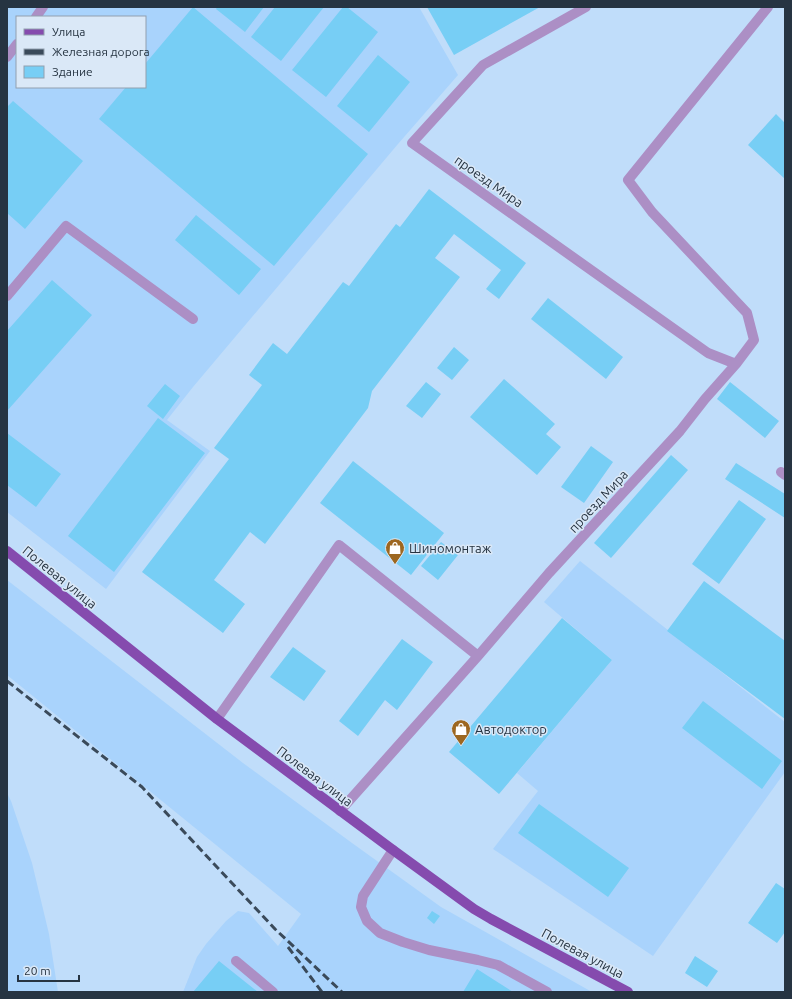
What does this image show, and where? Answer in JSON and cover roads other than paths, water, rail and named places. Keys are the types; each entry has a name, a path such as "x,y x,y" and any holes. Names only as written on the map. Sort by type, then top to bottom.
{"main road":[{"name":"Полевая улица","path":"7,551 217,719 474,909 628,992"}],"street":[{"path":"37,16 43,7"},
{"name":"проезд Мира","path":"586,7 483,65 412,143 708,353 736,364"},
{"name":"проезд Мира","path":"340,811 478,656 549,573 680,430 736,364 754,340 747,313 652,212 628,180 768,7"},
{"path":"7,57 13,44"},
{"path":"7,296 66,226 193,319"},
{"path":"217,719 339,545 478,656"},
{"path":"393,850 363,896 361,907 367,921 380,933 403,942 429,950 498,965 546,992"},
{"path":"236,961 273,992"}],"railway":[{"path":"7,681 142,787 275,929 342,992"},
{"path":"288,947 322,992"}],"place":[{"name":"Шиномонтаж","path":"395,565"},
{"name":"Автодоктор","path":"461,746"}]}
